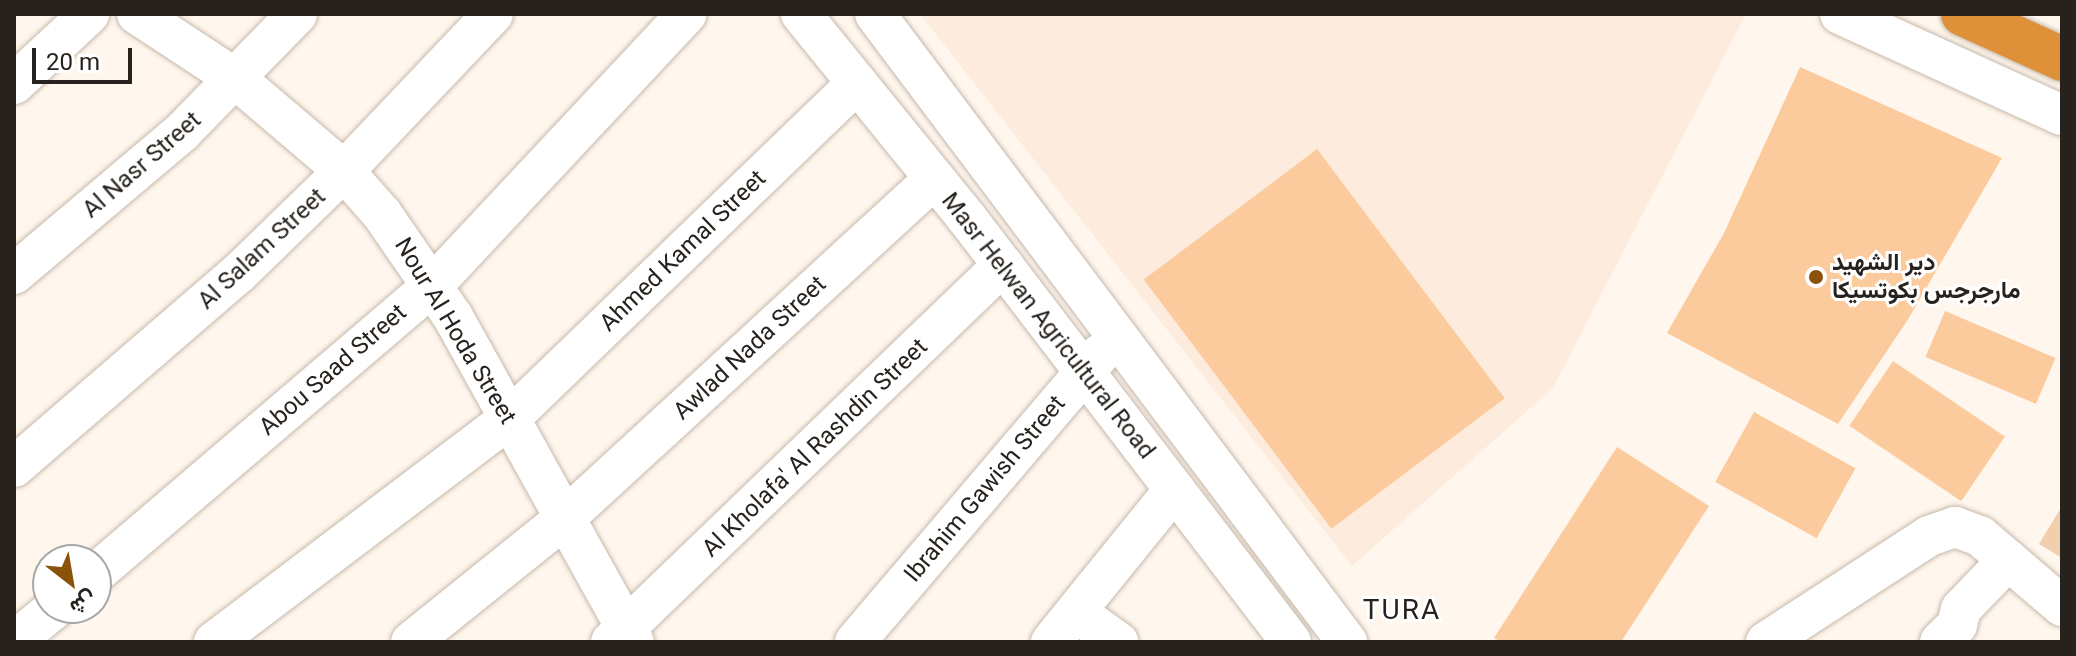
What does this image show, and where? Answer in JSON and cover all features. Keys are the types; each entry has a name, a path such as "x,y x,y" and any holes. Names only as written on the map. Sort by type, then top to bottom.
{"highway":[{"path":"1963,14 2047,52"}],"street":[{"path":"14,84 89,14"},
{"name":"Al Nasr Street","path":"14,274 183,131 297,14"},
{"name":"Al Salam Street","path":"14,467 228,282 344,171 493,14"},
{"name":"Abou Saad Street","path":"112,559 433,285 687,14"},
{"name":"Masr Helwan Agricultural Road","path":"801,14 1003,265 1291,642"},
{"name":"Masr Helwan Agricultural Road","path":"875,14 1115,335 1334,636"},
{"path":"1840,14 2062,115"},
{"name":"Nour Al Hoda Street","path":"146,16 236,79 344,171 433,285 565,518 624,638"},
{"path":"2007,91 2047,52"},
{"name":"Ahmed Kamal Street","path":"214,642 509,419 857,83"},
{"name":"Awlad Nada Street","path":"411,642 565,518 935,178"},
{"name":"Al Kholafa' Al Rashdin Street","path":"624,638 1003,265"},
{"name":"Ibrahim Gawish Street","path":"855,642 1115,335"},
{"path":"1118,642 1064,627 1174,490"},
{"path":"1766,642 1929,536 1955,527 1980,536 2062,606"},
{"path":"1940,642 1957,625 1961,609 2008,560"}],"shaded area":[{"path":"920,14 1746,14 1553,388 1352,566"},
{"path":"2062,506 2062,558 2039,544"}],"building":[{"name":"دير الشهيد مارجرجس بكوتسيكا","path":"1800,67 2002,158 1907,321 1838,424 1667,333 1724,233"},
{"path":"1317,149 1505,398 1331,529 1144,280"},
{"path":"1945,311 2055,358 2036,404 1925,357"},
{"path":"1893,361 2005,436 1961,501 1849,426"},
{"path":"1754,412 1855,468 1817,538 1715,482"},
{"path":"1617,447 1709,506 1621,642 1501,642 1494,638"}],"place":[{"name":"دير الشهيد مارجرجس بكوتسيكا","path":"1816,277"}],"district":[{"name":"TURA","path":"1402,610"}]}
